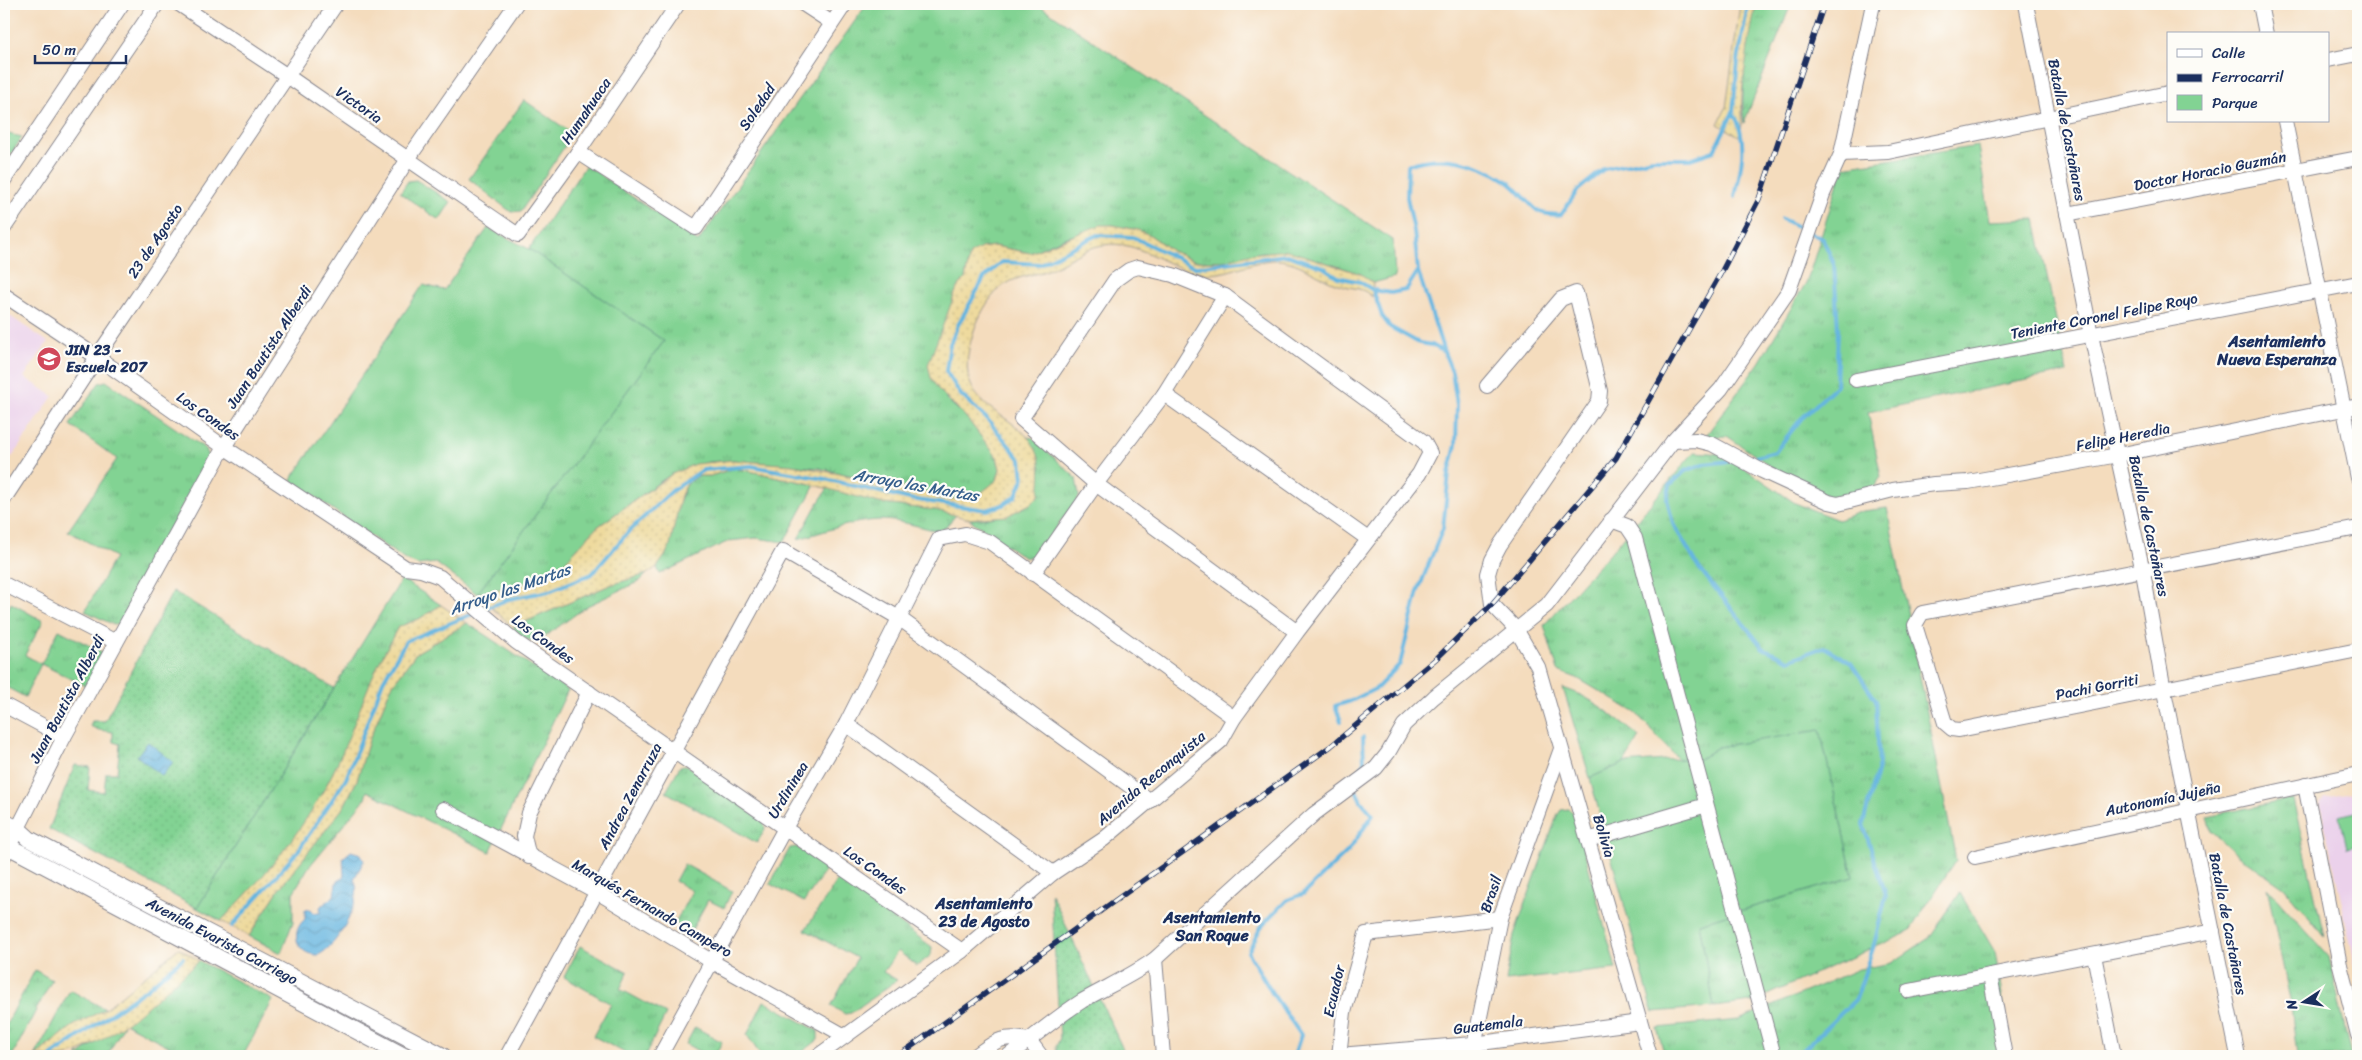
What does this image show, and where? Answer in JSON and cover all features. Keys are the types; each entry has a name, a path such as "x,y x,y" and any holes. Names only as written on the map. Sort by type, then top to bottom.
{"street":[{"path":"4,180 122,4"},
{"path":"4,228 156,4"},
{"name":"Victoria","path":"179,4 286,75 518,235"},
{"name":"23 de Agosto","path":"4,499 286,75 336,4"},
{"name":"Juan Bautista Alberdi","path":"5,849 11,826 64,738 224,448 408,159 516,4"},
{"name":"Humahuaca","path":"518,235 578,152 678,4"},
{"path":"802,4 832,23"},
{"name":"Soledad","path":"578,152 696,228 845,4"},
{"path":"1008,1056 1040,1029 1083,1001 1156,959 1314,814 1376,768 1388,753 1404,725 1434,697 1547,605 1674,441 1721,389 1789,290 1823,194 1840,154 1873,4"},
{"name":"Batalla de Castañares","path":"2026,4 2091,335 2143,572 2164,691 2238,1056"},
{"path":"2260,4 2266,32"},
{"path":"2330,60 2358,54"},
{"path":"1840,154 1888,152 2167,93"},
{"path":"2285,122 2320,292 2351,408 2358,478"},
{"name":"Doctor Horacio Guzmán","path":"2067,214 2358,158"},
{"path":"1234,718 1033,574 1096,484 1164,394 1225,296 1173,275 1138,267 1129,270 1115,280 1021,420 1096,484 1297,632"},
{"name":"Teniente Coronel Felipe Royo","path":"1856,380 2320,292 2358,283"},
{"name":"Bolivia","path":"1487,386 1561,299 1576,293 1600,390 1599,401 1492,560 1488,574 1492,604 1516,629 1538,667 1650,1056"},
{"name":"Los Condes","path":"4,295 97,357 224,448 406,568 421,570 440,577 516,642 962,951"},
{"name":"Avenida Reconquista","path":"818,1056 962,951 1053,873 1104,839 1221,741 1234,718 1297,632 1419,474 1430,454 1424,442 1225,296"},
{"path":"1164,394 1368,539"},
{"name":"Felipe Heredia","path":"1674,441 1696,440 1712,444 1762,471 1829,502 1838,504 1892,490 1934,484 1968,482 2118,455 2351,408"},
{"path":"1611,520 1628,526 1635,538 1774,1056"},
{"path":"2143,572 2358,528"},
{"name":"Urdininea","path":"660,1056 785,828 846,724 939,539 965,534 990,542 1033,574"},
{"name":"Andrea Zenarruza","path":"507,1056 783,550 898,618"},
{"name":"Pachi Gorriti","path":"2143,572 1922,613 1915,625 1945,723 1959,730 2164,691 2358,650"},
{"path":"4,584 116,642"},
{"path":"898,618 1149,800"},
{"path":"529,857 524,836 529,813 589,692"},
{"path":"4,705 64,738"},
{"path":"846,724 1053,873"},
{"name":"Brasil","path":"1472,1050 1500,918 1562,749"},
{"name":"Autonomía Jujeña","path":"1975,857 2358,774"},
{"path":"2305,785 2340,965 2358,1035"},
{"path":"1588,840 1703,806"},
{"name":"Marqués Fernando Campero","path":"442,809 597,892 711,961 845,1036"},
{"name":"Avenida Evaristo Carriego","path":"11,826 28,839 443,1056"},
{"name":"Avenida Evaristo Carriego","path":"5,849 404,1056"},
{"name":"Ecuador","path":"1339,1056 1344,1012 1366,934 1500,918"},
{"path":"1909,991 2213,931"},
{"path":"2094,955 2114,1056"},
{"path":"1156,959 1163,1056"},
{"path":"1990,975 2005,1056"},
{"name":"Guatemala","path":"1339,1056 1472,1050 1640,1022"},
{"path":"975,1056 994,1042 1010,1037 1029,1040 1041,1056"}],"shaded area":[{"path":"4,312 48,342 24,377 53,396 12,457 4,451"},
{"path":"2358,791 2358,978 2320,803 2324,797"}],"green space":[{"path":"867,4 1037,4 1393,240 1395,277 1373,283 1361,274 1300,254 1262,252 1224,261 1196,261 1172,251 1150,235 1113,225 1064,238 1030,253 994,246 970,254 965,279 957,288 937,347 946,399 965,416 997,457 1000,469 997,480 977,496 951,499 819,468 733,460 708,462 672,474 661,481 596,528 561,566 526,583 477,594 664,341 529,249 586,165 698,242"},
{"path":"1756,4 1791,4 1744,123 1744,78"},
{"path":"524,100 573,134 521,211 511,212 469,179"},
{"path":"4,133 22,137 4,165"},
{"path":"1978,146 1990,221 2035,219 2067,372 1868,412 1881,477 1874,487 1838,504 1795,483 1727,436 1705,437 1759,363 1807,281 1843,167"},
{"path":"416,180 451,202 439,220 400,193 408,181"},
{"path":"488,228 529,249 664,341 477,594 436,563 418,565 405,560 291,480 423,285 444,290"},
{"path":"106,381 206,449 209,457 120,624 114,625 85,611 115,557 68,531 117,459 70,425 99,383"},
{"path":"1026,437 1033,438 1076,478 1079,497 1039,551 1025,558 969,519 1006,515 1023,508 1039,496 1039,458"},
{"path":"1694,452 1724,454 1795,503 1838,520 1863,511 1887,508 1956,860 1909,932 1751,1002 1714,1007 1699,923 1853,877 1820,731 1718,747 1698,760 1678,759 1636,713 1577,678 1558,671 1544,625 1610,553"},
{"path":"735,468 815,485 784,542 756,538 729,541 660,574 657,567 670,545 677,507 687,484 698,476 710,476"},
{"path":"828,488 883,504 936,510 956,515 941,532 902,522 879,520 848,525 798,539"},
{"path":"647,574 640,581 587,606 540,640 531,641 519,634 513,627 610,585"},
{"path":"402,579 441,605 419,619 398,627 327,784 298,832 280,855 221,921 197,908"},
{"path":"173,591 334,688 197,908 49,829 75,765 90,767 88,790 104,792 106,773 117,773 120,744 113,742 113,732 99,730 90,726 92,721 105,721"},
{"path":"11,603 43,621 25,655 41,664 25,697 4,686 4,617"},
{"path":"467,623 568,690 490,852 367,791 365,799 308,868 293,893 293,922 281,953 249,936 279,889 343,808 357,780 369,740 391,687 416,653"},
{"path":"59,630 102,652 88,687 41,664"},
{"path":"1563,688 1594,702 1640,737 1624,763 1590,778"},
{"path":"1820,730 1853,877 1699,923 1714,1007 1653,1012 1590,778 1624,763 1678,759 1698,760 1718,747"},
{"path":"687,765 764,822 765,829 757,843 666,792 680,766"},
{"path":"2293,799 2324,936 2284,887 2235,853 2211,831 2207,816"},
{"path":"1568,809 1574,813 1616,969 1506,981 1514,935 1557,816 1561,810"},
{"path":"2358,811 2358,845 2347,848 2340,816"},
{"path":"797,847 826,869 804,902 770,884 790,848"},
{"path":"684,864 732,891 724,908 708,900 691,931 675,923 692,891 675,881"},
{"path":"839,878 932,947 931,955 917,966 898,951 883,972 897,980 851,1013 845,1014 831,1006 857,958 805,930"},
{"path":"2267,887 2329,957 2351,1056 2297,1056 2291,1005"},
{"path":"1051,893 1126,1056 1057,1056 1056,1047 1060,1038"},
{"path":"1960,893 1995,952 2012,1056 1665,1056 1657,1028 1739,1020 1859,969 1892,963 1929,938"},
{"path":"580,946 628,972 620,989 666,1014 645,1056 631,1056 593,1036 611,1004 564,977"},
{"path":"199,961 273,1000 243,1056 187,1056 125,1023"},
{"path":"35,970 52,980 12,1056 4,1054 4,1029"},
{"path":"70,990 105,1009 73,1026 35,1056"},
{"path":"764,1001 818,1031 818,1040 797,1056 761,1056 747,1035"},
{"path":"125,1023 107,1056 77,1056"},
{"path":"695,1027 722,1042 715,1056 707,1056 686,1044"}],"sand":[{"path":"1740,4 1756,4 1745,71 1742,125 1739,136 1718,124 1726,108"},
{"path":"1100,225 1113,225 1138,230 1150,235 1172,251 1196,261 1224,261 1249,254 1287,250 1361,274 1373,283 1372,297 1361,290 1332,282 1299,265 1281,260 1263,261 1224,272 1208,274 1186,270 1123,245 1110,244 1089,249 1053,268 1024,276 1000,288 985,307 972,337 967,363 970,383 979,397 1031,441 1039,458 1041,472 1039,496 1030,504 1007,516 969,519 936,510 883,504 807,483 735,468 710,476 698,476 687,484 681,495 670,545 657,567 647,574 610,585 513,627 477,594 526,583 561,566 596,528 672,474 695,464 733,460 792,465 889,483 951,499 977,496 997,480 1000,469 997,457 965,416 938,389 931,378 928,365 957,288 965,279 970,254 981,248 994,246 1030,253"},
{"path":"441,605 467,623 416,653 391,687 369,740 357,780 343,808 279,889 249,936 221,921 276,860 300,828 322,793 349,737 381,658 398,627 419,619"},
{"path":"179,948 199,961 121,1027 104,1039 70,1055 57,1057 35,1056 73,1026 105,1009"}],"water":[{"path":"148,742 173,762 162,776 137,756"},
{"path":"351,851 361,854 364,861 354,879 356,897 352,909 341,933 333,943 318,955 311,954 300,947 297,937 297,931 305,919 305,910 311,909 314,913 321,913 320,907 334,896 336,883 344,876 343,858"}],"waterway":[{"name":"Arroyo las Martas","path":"484,609 509,599 549,591 592,574 629,531 673,490 703,470 751,466 825,479 910,499 987,510 1003,505 1016,496 1023,479 1021,460 987,419 961,395 946,371 950,344 958,325 984,278 1002,262 1040,264 1097,235 1133,237 1195,267 1287,255 1323,267 1338,277 1360,282 1373,290 1391,293 1406,290 1418,271 1414,231 1407,197 1408,165 1433,160 1459,161 1472,164 1507,181 1540,212 1561,215 1578,190 1604,169 1653,159 1690,159 1714,151 1733,112 1738,61 1748,4"},
{"path":"1733,112 1741,133 1742,144 1741,165 1735,197"},
{"path":"1756,457 1775,452 1801,419 1836,386 1838,330 1834,264 1823,239 1782,219"},
{"path":"1418,271 1444,352"},
{"path":"1341,721 1335,706 1351,701 1377,688 1400,664 1418,591 1443,528 1449,473 1456,445 1457,405 1452,372 1444,352 1432,345 1419,343 1390,327 1382,316 1373,290"},
{"path":"1731,461 1704,464 1685,471 1670,485 1667,499 1673,524 1699,568 1763,648 1789,660 1824,647 1851,663 1876,700 1879,764 1863,824 1886,895 1874,945 1856,999 1797,1056"},
{"name":"Arroyo las Martas","path":"232,926 298,851 346,779 383,681 406,641 475,613"},
{"path":"1358,775 1364,762 1363,737"},
{"path":"1294,1056 1301,1035 1272,993 1248,952 1261,927 1287,900 1303,894 1348,851 1373,815 1361,801 1355,788"},
{"name":"Arroyo las Martas","path":"51,1056 148,988 183,958"}],"railway":[{"path":"898,1056 1331,746 1438,657 1492,604 1616,458 1722,271 1759,199 1824,4"}],"place":[{"name":"JIN 23 - Escuela 207","path":"49,359"}],"district":[{"name":"Asentamiento Nueva Esperanza","path":"2277,350"},
{"name":"Asentamiento 23 de Agosto","path":"984,912"},
{"name":"Asentamiento San Roque","path":"1212,926"}]}
